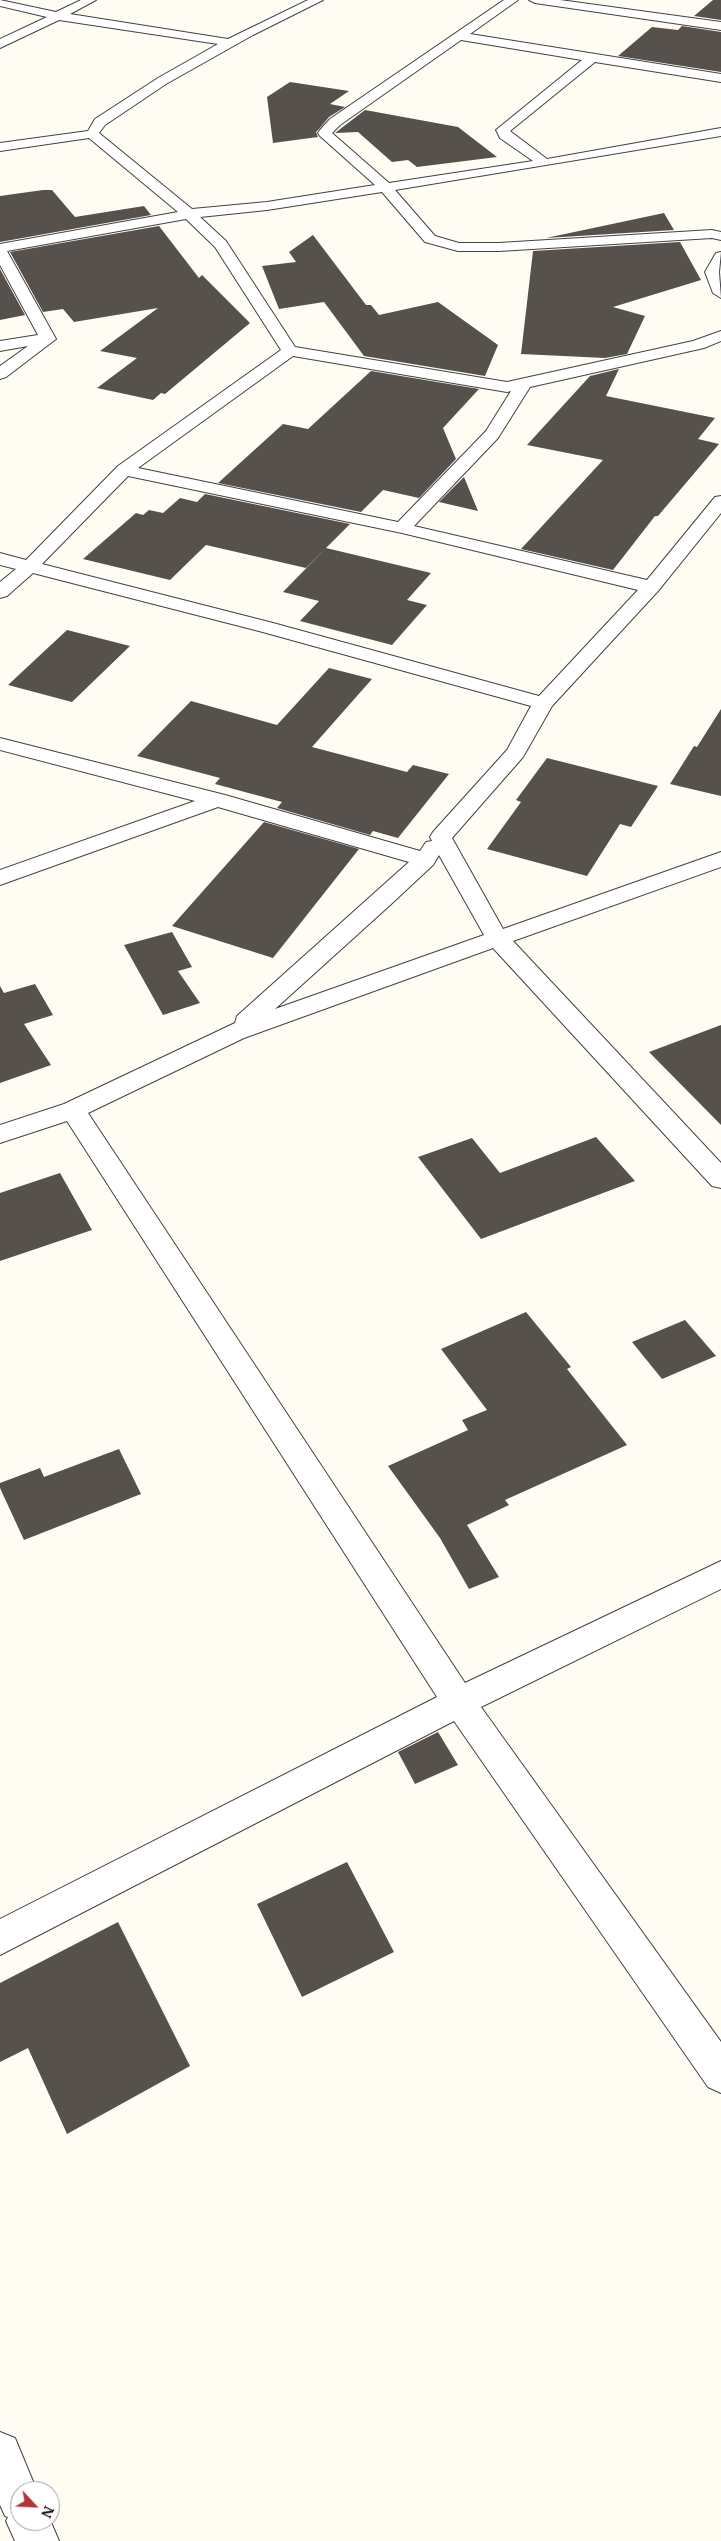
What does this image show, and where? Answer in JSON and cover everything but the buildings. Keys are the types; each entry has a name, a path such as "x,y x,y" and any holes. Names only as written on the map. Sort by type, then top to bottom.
{"street":[{"path":"0,44 90,0"},
{"path":"92,134 100,122 148,90 249,32 317,0"},
{"path":"512,0 457,36 335,122 325,133 386,188 430,239 458,247 499,247 539,242 702,234 721,236"},
{"path":"535,0 721,26"},
{"path":"0,3 59,16 232,43"},
{"path":"457,36 593,56 721,78"},
{"path":"546,163 505,135 503,130 593,56"},
{"path":"0,248 189,214 267,206 386,188 546,163 721,132"},
{"path":"0,146 92,134 189,214 220,244 290,351"},
{"path":"0,252 48,339"},
{"path":"721,256 712,272 721,293"},
{"path":"0,592 28,568 124,470 290,351 507,387 698,345 721,336"},
{"path":"0,346 48,339"},
{"path":"0,374 48,339"},
{"path":"402,528 492,434 524,384"},
{"path":"124,470 402,528 651,587"},
{"path":"235,1032 424,860 441,837 516,752 543,704 651,587 721,501"},
{"path":"0,558 28,568 266,627 543,704"},
{"path":"0,744 217,800 424,860"},
{"path":"0,878 217,800"},
{"path":"441,837 472,899 497,938 721,1179"},
{"path":"0,1134 73,1110 235,1032 721,859"},
{"path":"73,1110 459,1702 721,2074"},
{"path":"0,1938 459,1702 721,1574"},
{"path":"0,2453 12,2481"}]}
